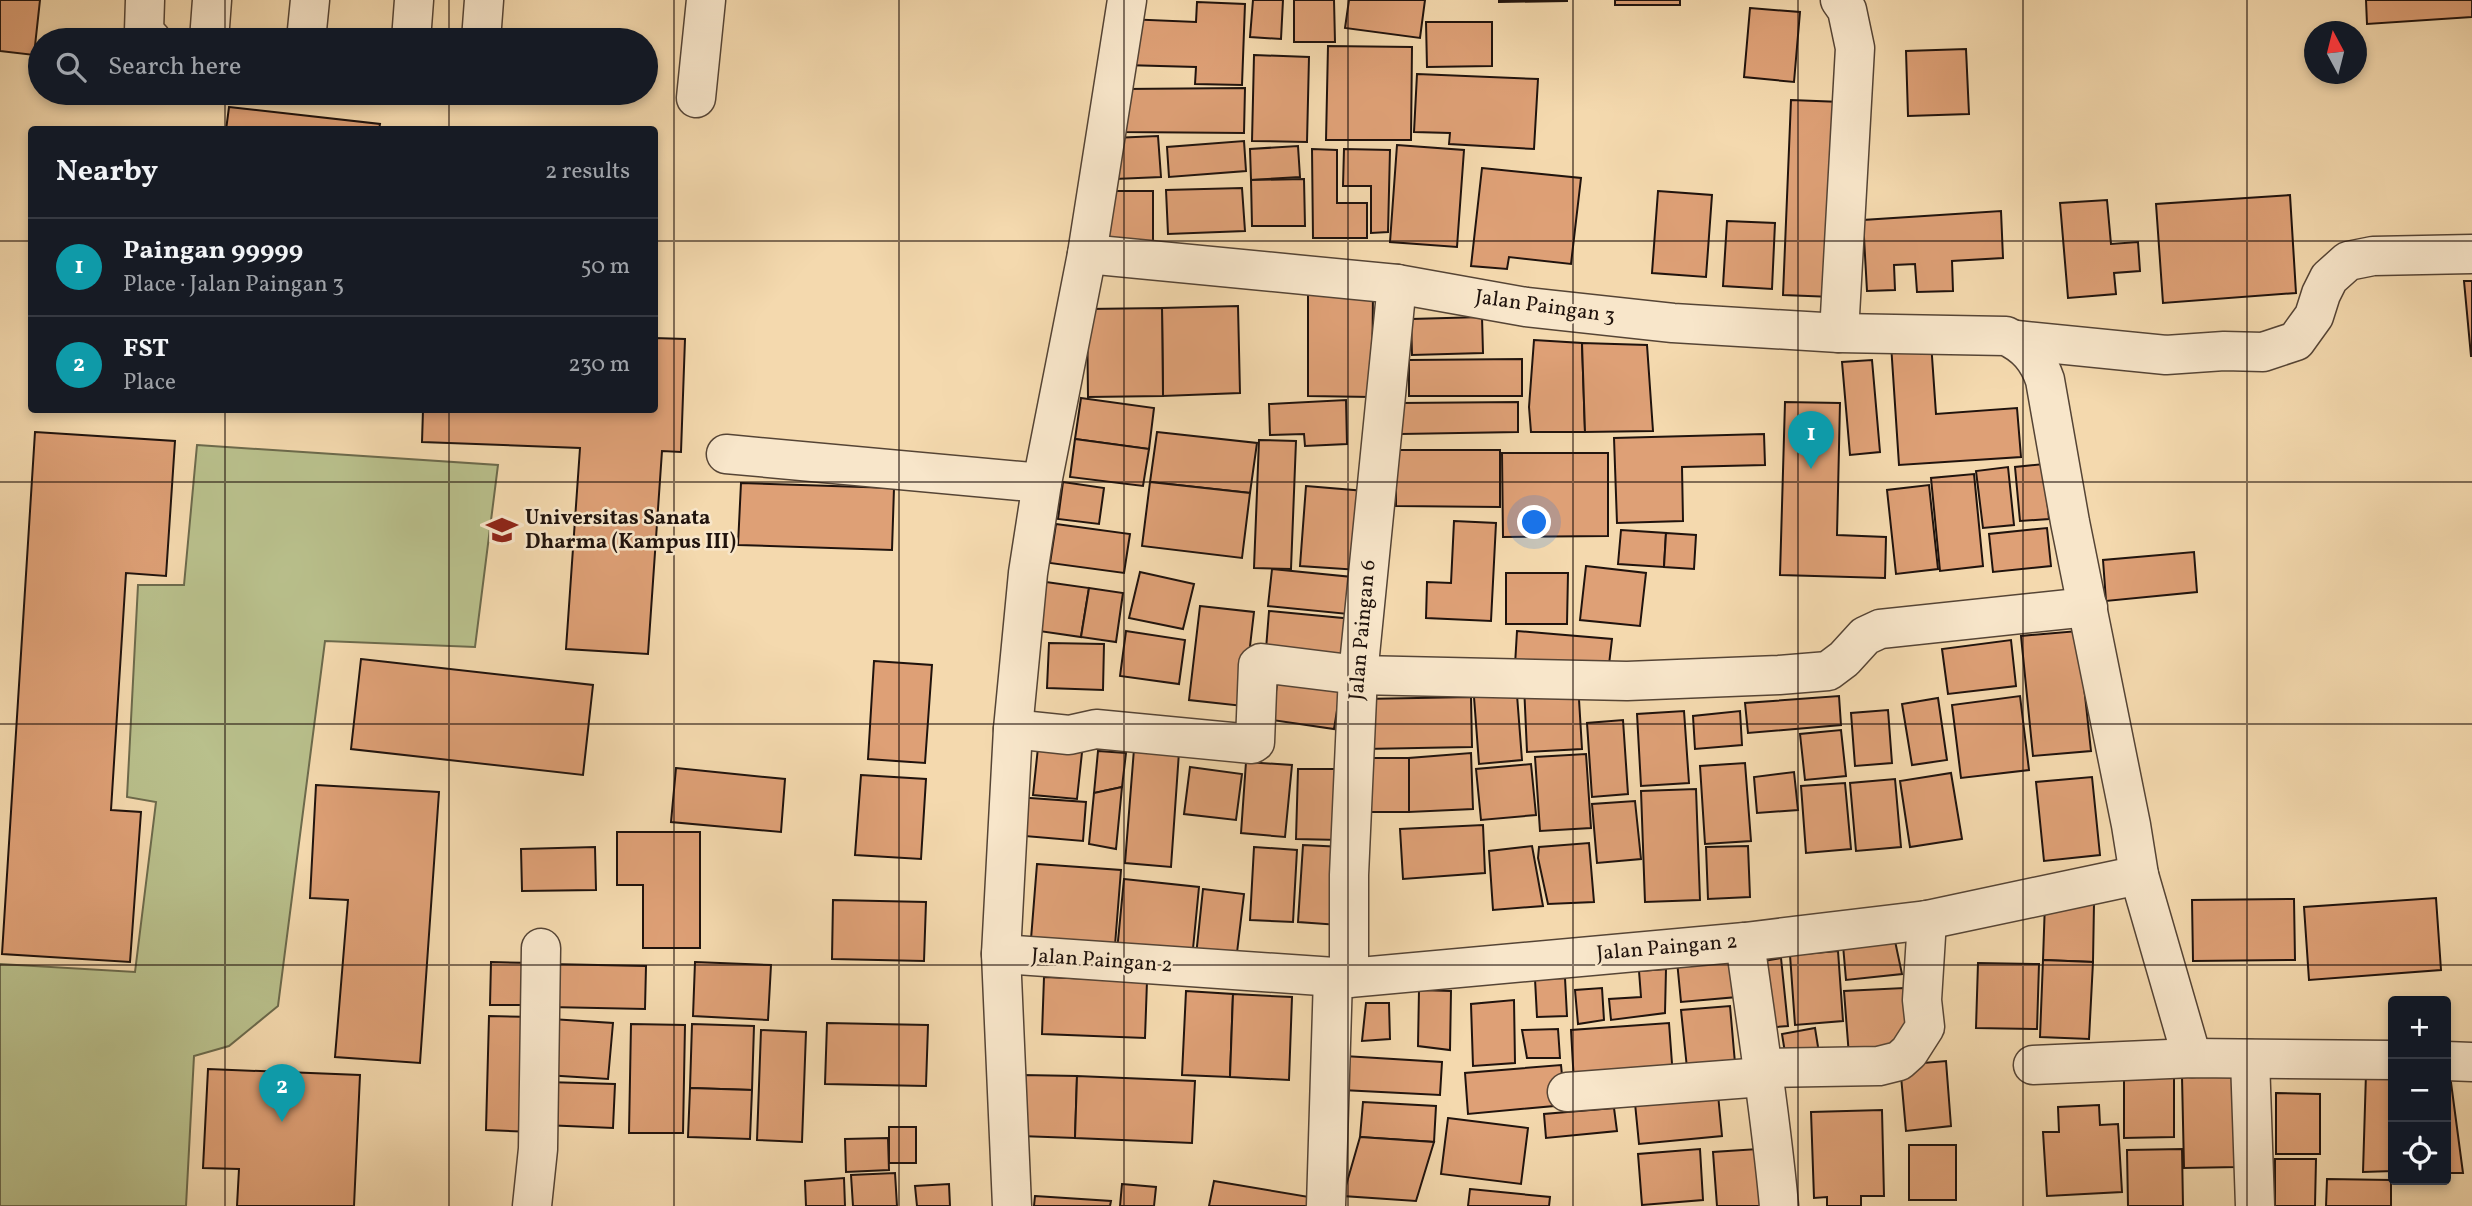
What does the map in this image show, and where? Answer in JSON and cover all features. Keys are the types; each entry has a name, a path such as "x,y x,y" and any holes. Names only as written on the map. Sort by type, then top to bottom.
{"street":[{"path":"144,28 145,0"},
{"path":"210,28 212,0"},
{"path":"307,28 310,0"},
{"path":"412,28 414,0"},
{"path":"482,28 484,0"},
{"path":"696,98 706,0"},
{"path":"1012,1206 1001,954 1013,729 1028,573 1042,483 1087,254 1127,0"},
{"path":"1839,333 1854,48 1847,10 1840,0"},
{"name":"Jalan Paingan 3","path":"1087,254 1397,284 1539,309 1673,323 1839,333 2011,338 2166,355 2224,351 2263,352 2296,341 2314,316 2329,278 2348,261 2374,256 2472,254"},
{"name":"Jalan Paingan 6","path":"1326,1206 1349,875 1358,676 1397,284"},
{"path":"2011,338 2032,354 2045,380 2131,825 2138,876 2192,1058"},
{"path":"726,454 1042,483"},
{"path":"1013,729 1069,735 1096,729 1254,744 1259,664 1358,676 1627,681 1779,675 1828,671 1844,659 1865,636 1880,629 2088,607"},
{"name":"Jalan Paingan 2","path":"1001,954 1341,978 1745,942 1927,920 2138,876"},
{"path":"1567,1092 1763,1073 1879,1066 1899,1061 1909,1052 1925,1027 1922,1000 1927,920"},
{"path":"1745,942 1772,1129 1779,1206"},
{"path":"532,1206 538,1149 541,948"},
{"path":"2034,1065 2192,1058 2388,1060"},
{"path":"2250,1059 2255,1206"},
{"path":"2451,1061 2472,1062"}],"green space":[{"path":"197,445 498,465 475,647 325,641 278,1006 229,1046 194,1056 186,1206 0,1206 0,964 135,972 156,802 127,797 138,585 184,585"}],"building":[{"path":"0,0 40,0 37,28 28,28 28,54 0,51"},
{"path":"1253,0 1283,0 1281,39 1250,37"},
{"path":"1294,0 1334,0 1335,42 1294,42"},
{"path":"1349,0 1425,0 1420,38 1345,28"},
{"path":"1567,0 1567,1 1499,2"},
{"path":"1615,0 1680,0 1680,5 1615,5"},
{"path":"2366,0 2472,0 2472,17 2367,24"},
{"path":"1197,2 1245,4 1242,85 1195,84 1196,67 1124,65 1126,19 1196,22"},
{"path":"1750,8 1800,12 1794,82 1744,77"},
{"path":"1426,22 1492,22 1492,66 1427,67"},
{"path":"1328,46 1412,47 1411,140 1326,140"},
{"path":"1966,49 1969,114 1908,116 1906,51"},
{"path":"1254,55 1309,57 1307,142 1252,141"},
{"path":"1417,74 1538,79 1534,149 1449,144 1450,133 1414,132"},
{"path":"1245,88 1244,133 1122,132 1122,89"},
{"path":"1791,100 1841,102 1833,297 1783,295"},
{"path":"229,107 380,124 380,126 227,126"},
{"path":"1158,136 1161,177 1115,179 1113,138"},
{"path":"1244,141 1246,171 1169,177 1167,147"},
{"path":"1397,145 1464,150 1457,247 1390,242"},
{"path":"1298,146 1300,177 1251,180 1250,149"},
{"path":"1312,149 1337,150 1337,203 1367,203 1367,238 1313,238"},
{"path":"1344,149 1390,150 1388,232 1371,233 1371,186 1343,186"},
{"path":"1482,168 1581,178 1571,264 1509,257 1507,269 1471,266"},
{"path":"1304,179 1305,226 1252,226 1251,180"},
{"path":"1242,188 1245,231 1168,234 1166,190"},
{"path":"1107,191 1153,191 1153,244 1106,244"},
{"path":"1658,191 1712,195 1706,277 1652,273"},
{"path":"2290,195 2296,293 2163,303 2156,204"},
{"path":"2107,200 2111,244 2138,242 2140,271 2114,273 2116,294 2068,298 2060,203"},
{"path":"2001,211 2003,258 1952,261 1953,291 1917,292 1915,264 1894,265 1895,290 1867,291 1863,220"},
{"path":"1727,221 1775,223 1772,289 1723,286"},
{"path":"2464,281 2472,281 2472,356 2471,356"},
{"path":"1308,290 1373,291 1372,397 1308,396"},
{"path":"1238,306 1240,393 1163,396 1162,308"},
{"path":"1162,308 1163,396 1088,397 1087,309"},
{"path":"1482,317 1483,353 1412,355 1411,319"},
{"path":"658,338 685,339 681,452 662,451 648,654 566,649 580,448 422,442 423,413 658,413"},
{"path":"1534,340 1582,343 1585,432 1531,432 1529,407"},
{"path":"1931,342 1936,414 2017,408 2021,457 1899,465 1891,344"},
{"path":"1582,343 1647,345 1653,431 1585,432"},
{"path":"1522,359 1522,396 1409,396 1409,360"},
{"path":"1872,360 1880,452 1850,455 1842,362"},
{"path":"1081,398 1154,408 1149,449 1075,439"},
{"path":"1346,400 1347,444 1305,446 1304,434 1270,435 1269,404"},
{"path":"1518,402 1518,432 1401,434 1400,403"},
{"path":"1785,402 1840,403 1837,535 1886,537 1885,578 1780,575"},
{"path":"35,432 175,441 166,576 126,573 111,810 141,812 130,962 2,954"},
{"path":"1157,432 1257,443 1250,493 1150,482"},
{"path":"1764,434 1765,465 1682,467 1683,521 1617,523 1614,438"},
{"path":"1075,439 1149,449 1143,486 1070,477"},
{"path":"1259,440 1296,441 1291,569 1254,568"},
{"path":"1396,450 1500,450 1500,507 1396,506"},
{"path":"1502,453 1608,453 1608,536 1503,537"},
{"path":"2044,464 2049,519 2020,521 2015,467"},
{"path":"2008,467 2014,525 1983,528 1976,471"},
{"path":"1974,474 1983,566 1940,571 1931,478"},
{"path":"1063,482 1104,488 1099,524 1058,519"},
{"path":"1150,482 1250,493 1242,558 1142,546"},
{"path":"741,483 894,488 892,550 738,545"},
{"path":"1929,485 1938,569 1896,574 1887,490"},
{"path":"1306,486 1365,491 1359,570 1300,566"},
{"path":"1454,521 1496,523 1491,621 1426,618 1427,582 1451,583"},
{"path":"1056,524 1130,534 1124,573 1050,563"},
{"path":"2047,528 2051,566 1993,572 1989,534"},
{"path":"1621,530 1666,533 1664,567 1618,564"},
{"path":"1666,533 1696,535 1694,569 1664,567"},
{"path":"2194,552 2197,592 2106,601 2103,560"},
{"path":"1586,566 1646,573 1640,626 1580,620"},
{"path":"1272,569 1352,577 1348,614 1268,606"},
{"path":"1140,572 1194,584 1183,629 1129,618"},
{"path":"1506,573 1568,573 1567,624 1506,624"},
{"path":"1046,582 1089,588 1081,637 1039,631"},
{"path":"1089,588 1123,593 1116,642 1081,637"},
{"path":"1200,606 1254,612 1243,706 1189,700"},
{"path":"1269,611 1353,619 1349,669 1265,662"},
{"path":"1126,631 1185,640 1179,684 1120,676"},
{"path":"1517,631 1612,639 1608,673 1515,665"},
{"path":"2078,631 2091,751 2033,756 2021,636"},
{"path":"2011,640 2016,686 1948,694 1942,649"},
{"path":"1049,643 1104,644 1103,690 1047,688"},
{"path":"361,659 593,685 583,775 351,749"},
{"path":"874,661 932,665 925,763 868,759"},
{"path":"1278,677 1341,686 1334,729 1272,720"},
{"path":"1578,683 1582,749 1527,752 1524,685"},
{"path":"1517,695 1522,760 1479,764 1474,697"},
{"path":"1839,696 1841,725 1748,733 1745,703"},
{"path":"2020,696 2029,770 1961,778 1952,705"},
{"path":"1471,697 1472,747 1364,749 1363,699"},
{"path":"1938,698 1947,760 1912,765 1902,704"},
{"path":"1888,710 1892,763 1855,766 1851,713"},
{"path":"1684,711 1689,783 1641,786 1637,714"},
{"path":"1740,711 1742,745 1695,749 1693,716"},
{"path":"1623,720 1628,794 1592,797 1587,723"},
{"path":"1841,730 1846,776 1805,780 1800,734"},
{"path":"1039,738 1083,743 1077,799 1033,795"},
{"path":"1134,749 1179,752 1171,867 1125,863"},
{"path":"1098,751 1126,753 1122,787 1094,793"},
{"path":"1471,753 1473,809 1409,812 1409,758"},
{"path":"1586,754 1591,828 1540,831 1535,757"},
{"path":"1362,758 1409,758 1409,812 1362,812"},
{"path":"1246,762 1292,765 1285,837 1241,833"},
{"path":"1745,763 1751,841 1705,844 1700,766"},
{"path":"1531,764 1536,815 1481,820 1476,769"},
{"path":"1190,767 1242,774 1236,820 1184,814"},
{"path":"676,768 785,779 781,832 671,822"},
{"path":"1298,769 1342,769 1340,840 1296,839"},
{"path":"1794,772 1798,810 1757,813 1754,777"},
{"path":"1951,773 1962,839 1910,847 1900,781"},
{"path":"861,775 926,779 921,859 855,855"},
{"path":"2092,777 2100,855 2044,861 2036,782"},
{"path":"1895,779 1901,847 1856,851 1850,783"},
{"path":"1845,783 1851,849 1806,853 1801,786"},
{"path":"316,785 439,792 420,1063 335,1057 348,900 310,898"},
{"path":"1122,787 1116,849 1089,844 1094,793"},
{"path":"1696,789 1700,900 1645,902 1641,791"},
{"path":"1016,797 1086,802 1083,841 1013,835"},
{"path":"1635,801 1641,859 1597,863 1592,804"},
{"path":"1483,825 1485,873 1403,879 1400,829"},
{"path":"617,832 700,832 700,948 643,948 643,885 617,885"},
{"path":"1589,843 1594,902 1548,904 1538,858 1539,847"},
{"path":"1303,845 1343,847 1339,925 1298,922"},
{"path":"1532,846 1543,906 1493,910 1489,851"},
{"path":"1748,846 1750,897 1708,899 1706,847"},
{"path":"595,847 596,890 522,891 521,849"},
{"path":"1254,847 1297,850 1293,922 1250,920"},
{"path":"1037,864 1121,870 1115,945 1031,939"},
{"path":"1124,879 1199,887 1192,959 1117,951"},
{"path":"1203,889 1244,894 1236,961 1196,956"},
{"path":"2436,898 2441,970 2309,980 2304,907"},
{"path":"2294,899 2295,960 2193,961 2192,900"},
{"path":"833,900 926,902 924,961 832,959"},
{"path":"2045,902 2094,903 2093,962 2043,960"},
{"path":"1895,941 1902,974 1846,980 1843,945"},
{"path":"1838,951 1843,1021 1795,1025 1790,955"},
{"path":"1733,956 1737,997 1681,1002 1677,961"},
{"path":"1781,958 1788,1026 1765,1028 1758,962"},
{"path":"2043,960 2093,962 2089,1039 2040,1037"},
{"path":"491,962 535,963 534,1005 490,1005"},
{"path":"695,962 771,965 768,1020 693,1016"},
{"path":"1978,963 2039,964 2037,1029 1976,1028"},
{"path":"549,964 646,966 645,1009 549,1007"},
{"path":"1666,969 1665,1013 1611,1020 1609,999 1641,997 1639,971"},
{"path":"1044,977 1147,981 1145,1038 1042,1034"},
{"path":"1565,978 1567,1016 1537,1017 1535,979"},
{"path":"1602,988 1604,1020 1578,1024 1575,990"},
{"path":"1904,988 1908,1052 1849,1056 1844,991"},
{"path":"1419,990 1451,991 1450,1050 1418,1046"},
{"path":"1186,991 1233,994 1230,1077 1182,1075"},
{"path":"1233,994 1292,997 1289,1080 1230,1077"},
{"path":"1514,1000 1515,1063 1473,1066 1471,1004"},
{"path":"1366,1003 1389,1003 1390,1039 1362,1041"},
{"path":"1730,1006 1735,1063 1687,1068 1681,1010"},
{"path":"489,1016 535,1017 532,1132 486,1130"},
{"path":"551,1019 613,1023 608,1079 546,1075"},
{"path":"827,1023 928,1025 926,1086 825,1084"},
{"path":"1669,1023 1673,1077 1574,1083 1571,1030"},
{"path":"631,1024 685,1025 683,1133 629,1133"},
{"path":"692,1024 754,1026 752,1090 690,1088"},
{"path":"1815,1028 1819,1053 1786,1059 1782,1034"},
{"path":"1558,1029 1560,1058 1527,1058 1522,1030"},
{"path":"761,1030 806,1032 802,1142 757,1140"},
{"path":"1344,1056 1442,1062 1440,1095 1342,1090"},
{"path":"1946,1061 1951,1126 1906,1131 1900,1065"},
{"path":"1561,1065 1565,1105 1468,1114 1465,1073"},
{"path":"208,1069 360,1075 354,1206 237,1206 239,1169 203,1168"},
{"path":"2366,1073 2388,1074 2388,1171 2363,1172"},
{"path":"1022,1075 1077,1076 1075,1138 1020,1136"},
{"path":"2174,1075 2174,1137 2124,1138 2124,1076"},
{"path":"1077,1076 1195,1081 1192,1143 1075,1138"},
{"path":"2182,1077 2238,1077 2238,1167 2184,1168"},
{"path":"546,1082 615,1084 613,1128 544,1125"},
{"path":"2451,1083 2463,1173 2451,1173"},
{"path":"1717,1084 1722,1136 1639,1144 1634,1093"},
{"path":"690,1088 752,1090 750,1139 688,1137"},
{"path":"2276,1093 2320,1094 2320,1154 2276,1154"},
{"path":"1363,1102 1436,1106 1434,1142 1360,1137"},
{"path":"2099,1105 2100,1125 2118,1124 2122,1192 2047,1196 2043,1132 2059,1132 2058,1107"},
{"path":"1614,1108 1617,1131 1546,1138 1544,1114"},
{"path":"1882,1110 1884,1196 1861,1196 1861,1206 1827,1206 1827,1197 1814,1198 1811,1112"},
{"path":"1448,1118 1528,1128 1521,1184 1441,1174"},
{"path":"889,1127 916,1127 916,1163 889,1163"},
{"path":"1360,1137 1434,1142 1416,1201 1343,1196"},
{"path":"888,1138 889,1170 846,1172 845,1139"},
{"path":"1909,1145 1956,1145 1956,1200 1909,1200"},
{"path":"1700,1149 1703,1200 1642,1205 1638,1154"},
{"path":"1758,1149 1762,1206 1717,1206 1713,1152"},
{"path":"2182,1149 2183,1206 2128,1206 2127,1150"},
{"path":"2275,1159 2316,1159 2315,1206 2275,1206"},
{"path":"895,1173 897,1206 853,1206 851,1175"},
{"path":"844,1178 845,1206 806,1206 805,1181"},
{"path":"2327,1179 2388,1180 2388,1185 2391,1185 2391,1206 2326,1206"},
{"path":"1214,1181 1309,1197 1308,1206 1209,1206"},
{"path":"949,1184 950,1206 917,1206 915,1186"},
{"path":"1122,1184 1156,1187 1154,1206 1120,1206"},
{"path":"1470,1189 1550,1197 1549,1206 1468,1206"},
{"path":"1035,1196 1111,1201 1110,1206 1034,1206"}],"place":[{"name":"Paingan 99999","path":"1811,469"},
{"name":"Universitas Sanata Dharma (Kampus III)","path":"502,530"},
{"name":"FST","path":"282,1122"}]}
